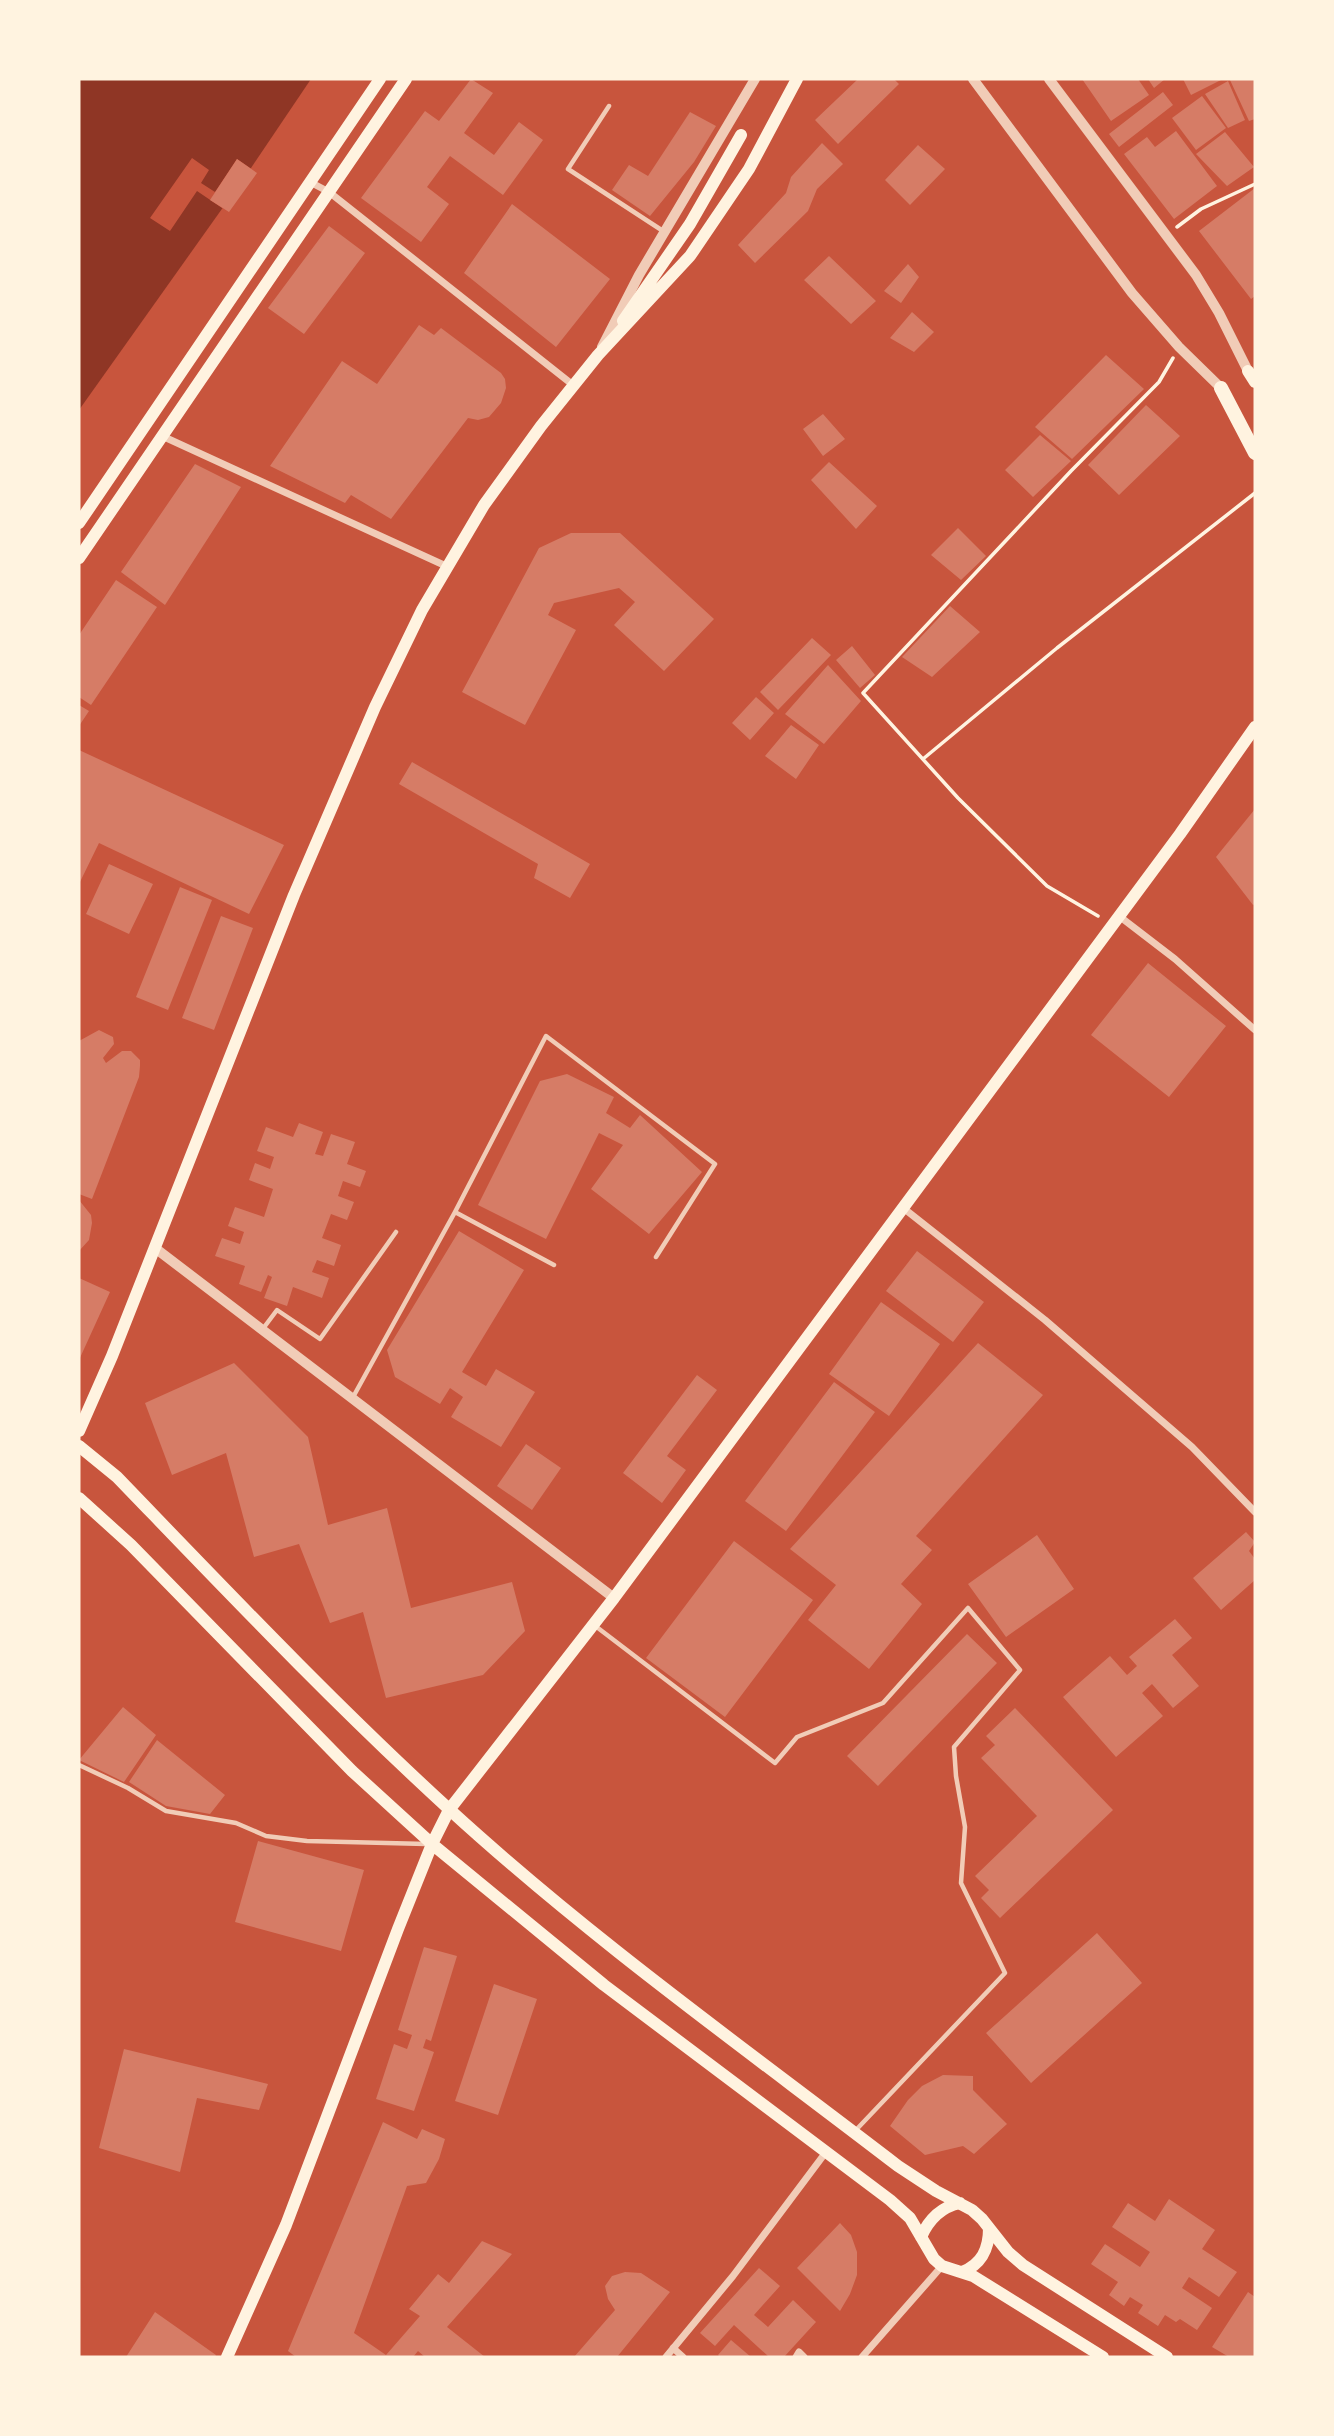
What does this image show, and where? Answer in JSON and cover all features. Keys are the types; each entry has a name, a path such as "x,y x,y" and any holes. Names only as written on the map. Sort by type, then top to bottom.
{"main road":[{"path":"79,523 380,79"},
{"path":"79,558 406,79"},
{"path":"598,355 690,256 750,169 797,79"},
{"path":"79,1431 112,1356 294,895 407,639 446,566 484,505 598,355 671,253 741,135"},
{"path":"1221,388 1255,453"},
{"path":"227,2357 286,2225 398,1929 432,1844 449,1810 614,1598 1119,916 1255,727"},
{"path":"79,1446 117,1477 338,1706 449,1810 588,1928 917,2179 977,2214 1008,2252 1023,2265 1167,2357"},
{"path":"79,1498 131,1545 352,1771 432,1844 604,1985 890,2200 910,2218 934,2259 942,2266 973,2276 1103,2357"},
{"path":"921,2237 936,2214 950,2205 960,2203"},
{"path":"962,2272 972,2268 984,2255 989,2242 989,2228"}],"street":[{"path":"598,355 664,231 755,79"},
{"path":"974,79 1132,293 1179,347 1221,388"},
{"path":"1049,79 1196,275 1252,376"},
{"path":"309,181 329,192 573,385"},
{"path":"162,436 446,566"},
{"path":"1119,916 1175,959 1255,1030"},
{"path":"902,1207 1045,1321 1192,1447 1255,1512"},
{"path":"155,1248 614,1598"},
{"path":"666,2357 733,2276 826,2152"},
{"path":"862,2357 942,2266"},
{"path":"673,2348 683,2357"},
{"path":"796,2357 799,2353 804,2357"}],"lane":[{"path":"608,106 568,169 664,231"},
{"path":"352,1400 455,1212 546,1036 715,1164 656,1258"},
{"path":"455,1212 554,1265"},
{"path":"262,1331 276,1310 320,1339 396,1231"},
{"path":"593,1625 775,1763 797,1737 883,1703 968,1608 1020,1670 954,1747 965,1827 961,1883 1005,1973 854,2132"},
{"path":"79,1765 128,1788 166,1811 236,1823 266,1836 307,1841 432,1844"}],"path":[{"path":"1167,235 1201,209 1255,184"},
{"path":"1119,916 1047,886 958,798 863,694 1071,471 1159,382 1179,347"},
{"path":"923,759 1058,648 1255,493"}],"shaded area":[{"path":"79,79 311,79 79,410"}],"pier":[{"path":"192,158 209,170 201,183 215,192 237,159 253,170 225,210 197,191 170,231 150,218"}],"building":[{"path":"471,79 493,93 464,133 494,155 519,122 543,140 503,195 450,156 427,187 449,204 421,242 361,198 425,111 439,121"},
{"path":"858,79 894,79 899,84 838,144 815,120"},
{"path":"1082,79 1138,79 1149,95 1111,121"},
{"path":"1148,79 1165,79 1154,88"},
{"path":"1183,79 1223,79 1191,95"},
{"path":"1255,79 1255,119 1249,121 1230,80"},
{"path":"1228,81 1245,120 1228,128 1205,94"},
{"path":"1163,92 1173,105 1119,147 1109,134"},
{"path":"1202,96 1226,128 1196,150 1172,118"},
{"path":"690,112 716,126 694,162 650,216 612,190 629,165 648,176"},
{"path":"1176,131 1217,186 1174,219 1124,154 1147,137 1155,147"},
{"path":"1225,132 1254,167 1227,186 1196,154"},
{"path":"822,143 843,164 817,189 808,211 755,263 738,245 786,193 791,177"},
{"path":"918,145 945,169 910,205 885,180"},
{"path":"237,159 257,173 229,212 210,200"},
{"path":"1255,188 1255,296 1251,299 1199,231"},
{"path":"512,204 610,279 556,347 464,273"},
{"path":"329,226 365,253 304,334 268,308"},
{"path":"829,256 876,301 851,324 804,280"},
{"path":"908,264 919,277 901,303 884,291"},
{"path":"912,312 934,332 914,352 890,338"},
{"path":"419,325 434,335 441,328 501,373 506,388 501,403 489,417 478,420 468,418 391,519 351,495 345,503 270,466 342,361 377,384"},
{"path":"1106,355 1144,389 1072,459 1035,427"},
{"path":"1146,405 1180,436 1119,495 1088,465"},
{"path":"823,414 845,439 823,456 803,429"},
{"path":"1040,435 1071,461 1033,497 1005,470"},
{"path":"829,462 877,506 856,529 811,480"},
{"path":"195,464 241,487 165,605 121,572"},
{"path":"958,528 986,556 961,580 931,555"},
{"path":"571,533 620,533 714,619 664,671 614,625 635,602 619,588 554,603 548,615 576,630 525,725 462,692 539,548"},
{"path":"116,580 157,607 91,705 79,697 79,635"},
{"path":"950,606 980,632 932,677 902,657"},
{"path":"812,638 831,655 778,710 760,692"},
{"path":"852,646 875,675 860,688 836,660"},
{"path":"828,665 861,701 824,744 785,714"},
{"path":"756,697 774,713 750,740 732,723"},
{"path":"79,705 89,711 79,726"},
{"path":"791,725 819,745 796,779 765,756"},
{"path":"79,750 284,845 249,914 99,843 79,884"},
{"path":"412,762 590,864 570,898 534,878 538,864 399,784"},
{"path":"1255,809 1255,904 1253,905 1216,857"},
{"path":"109,864 153,884 129,934 86,914"},
{"path":"180,887 212,900 168,1010 136,997"},
{"path":"221,916 253,928 214,1030 182,1018"},
{"path":"1148,963 1226,1026 1169,1097 1091,1035"},
{"path":"99,1030 113,1037 114,1044 103,1058 106,1063 122,1051 131,1051 140,1060 140,1066 139,1077 92,1199 79,1194 79,1041"},
{"path":"567,1074 614,1097 606,1113 630,1128 640,1115 702,1172 649,1234 591,1189 623,1145 599,1133 546,1239 478,1205 540,1081"},
{"path":"299,1123 323,1132 315,1154 323,1156 331,1134 355,1142 347,1164 366,1171 360,1187 343,1181 338,1196 354,1202 347,1220 331,1214 322,1238 341,1245 334,1266 317,1260 312,1272 329,1278 322,1298 293,1287 287,1306 264,1298 272,1277 268,1275 261,1292 239,1284 245,1266 215,1256 222,1238 240,1244 244,1232 228,1226 235,1207 264,1217 273,1189 249,1180 255,1163 270,1169 274,1157 257,1151 266,1127 293,1137"},
{"path":"79,1200 91,1215 92,1223 89,1240 79,1251"},
{"path":"459,1231 524,1270 462,1372 486,1386 496,1369 535,1392 501,1447 451,1417 463,1397 450,1388 440,1404 395,1377 387,1350"},
{"path":"917,1251 984,1302 953,1342 886,1291"},
{"path":"79,1278 110,1292 79,1360"},
{"path":"881,1302 940,1344 889,1416 829,1374"},
{"path":"978,1343 1043,1395 916,1536 932,1550 901,1584 922,1604 869,1669 808,1620 836,1585 790,1549"},
{"path":"234,1363 308,1437 328,1525 387,1508 411,1608 512,1582 525,1631 483,1675 386,1698 363,1612 330,1623 299,1544 254,1557 226,1453 172,1475 145,1403"},
{"path":"697,1375 717,1390 667,1456 686,1470 662,1503 623,1473"},
{"path":"834,1382 875,1412 786,1531 745,1501"},
{"path":"526,1444 561,1468 532,1510 497,1486"},
{"path":"1246,1532 1255,1542 1249,1551 1255,1559 1255,1580 1221,1610 1193,1578"},
{"path":"1037,1535 1074,1589 1006,1637 968,1584"},
{"path":"734,1541 813,1600 725,1717 646,1658"},
{"path":"1175,1619 1192,1638 1172,1655 1199,1686 1173,1708 1152,1684 1142,1693 1163,1716 1116,1757 1063,1697 1110,1656 1127,1675 1137,1666 1129,1657"},
{"path":"967,1634 997,1663 878,1786 847,1756"},
{"path":"123,1707 156,1735 124,1782 79,1760"},
{"path":"1015,1708 1113,1810 1000,1918 981,1898 989,1890 975,1876 1037,1816 981,1758 995,1745 986,1736"},
{"path":"157,1740 225,1795 210,1814 166,1806 129,1782"},
{"path":"258,1841 364,1870 341,1951 235,1922"},
{"path":"1097,1933 1142,1983 1031,2083 986,2033"},
{"path":"424,1947 457,1956 431,2041 426,2039 423,2048 434,2052 414,2111 376,2099 394,2044 407,2049 412,2035 398,2030"},
{"path":"494,1984 537,1999 498,2115 455,2101"},
{"path":"124,2049 268,2084 259,2110 197,2098 180,2172 99,2148"},
{"path":"943,2075 973,2076 973,2090 1007,2124 974,2154 963,2146 925,2155 890,2126 908,2100 922,2086"},
{"path":"383,2122 417,2139 422,2129 445,2139 439,2159 426,2183 407,2186 354,2333 386,2355 420,2316 409,2309 438,2274 449,2283 482,2241 512,2254 447,2327 485,2357 425,2357 418,2351 413,2357 296,2357 288,2351"},
{"path":"1169,2199 1215,2230 1202,2249 1237,2272 1219,2297 1189,2277 1182,2288 1212,2308 1197,2330 1180,2319 1176,2322 1165,2315 1158,2326 1138,2313 1143,2305 1130,2297 1124,2306 1109,2295 1118,2282 1091,2264 1105,2244 1140,2267 1150,2252 1112,2227 1128,2203 1155,2221"},
{"path":"840,2223 851,2235 857,2252 857,2275 840,2311 797,2268"},
{"path":"759,2268 780,2286 754,2315 768,2327 793,2300 816,2322 784,2357 769,2357 734,2325 715,2346 700,2333"},
{"path":"625,2272 641,2273 670,2292 617,2357 574,2357 615,2310 608,2299 605,2286 612,2276"},
{"path":"1248,2292 1255,2297 1255,2357 1229,2357 1212,2347"},
{"path":"155,2312 216,2355 215,2357 126,2357"},
{"path":"731,2340 751,2357 720,2357 718,2355"}]}
